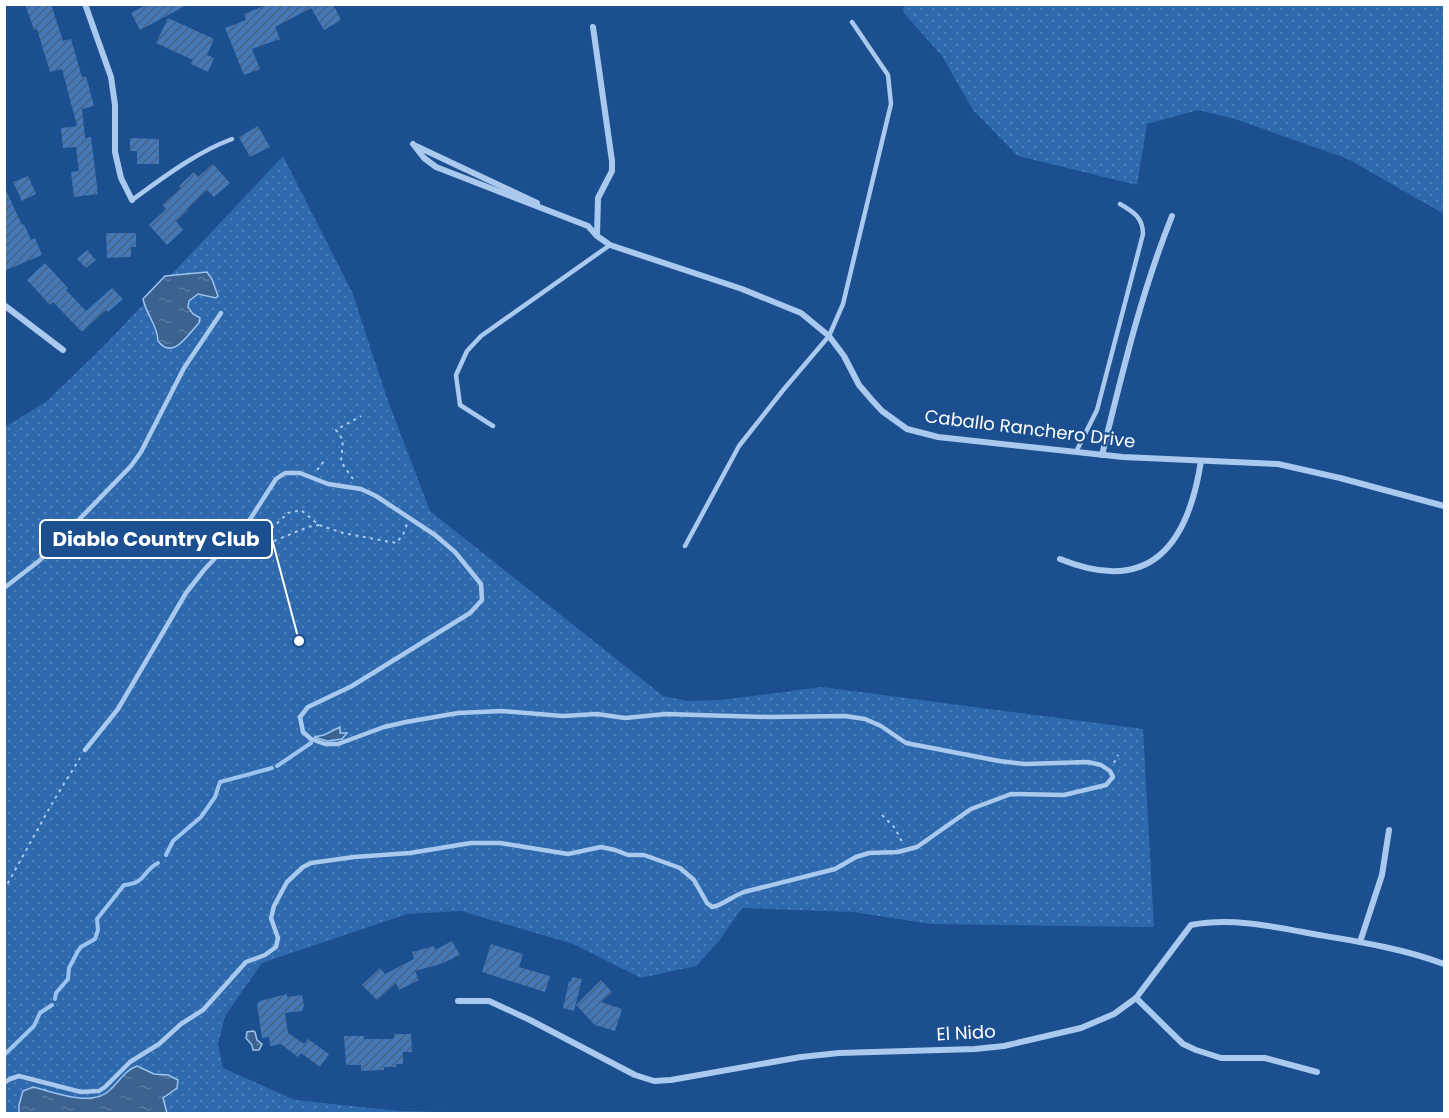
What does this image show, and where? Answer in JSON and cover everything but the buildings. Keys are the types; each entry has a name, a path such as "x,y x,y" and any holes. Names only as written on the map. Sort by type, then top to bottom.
{"street":[{"path":"85,4 111,76 115,105 115,152 121,178 132,200"},
{"path":"593,27 612,161 612,171 598,198 597,236"},
{"name":"Caballo Ranchero Drive","path":"588,226 436,167 424,158 413,144 588,226 610,245 779,303 807,316 829,336 871,399 882,411 907,429 938,437 1102,455 1278,464 1340,477 1444,506"},
{"path":"1102,455 1131,337 1159,246 1172,216"},
{"path":"4,305 63,350"},
{"path":"1060,559 1090,570 1120,573 1135,570 1157,557 1176,535 1192,504 1201,460"},
{"path":"1360,942 1382,875 1389,830"},
{"name":"El Nido","path":"458,1001 489,1001 635,1075 654,1081 839,1053 1004,1046 1081,1028 1114,1014 1136,998 1191,925 1218,921 1248,922 1360,942 1421,955 1444,964"},
{"path":"1136,998 1183,1044 1196,1050 1221,1058 1265,1058 1317,1072"}],"lane":[{"path":"685,546 739,446 829,336 843,304 891,104 888,75 852,22"},
{"path":"132,200 185,162 232,139"},
{"path":"1076,452 1097,410 1143,234 1143,225 1139,217 1120,204"},
{"path":"493,426 460,405 456,375 467,351 481,336 610,245"},
{"path":"4,588 39,561 131,466 141,452 184,368 221,313"},
{"path":"4,1083 19,1076 81,1092 105,1087 130,1062 159,1044 181,1024 203,1010 246,962 265,955 276,947 278,938 271,918 274,906 287,882 303,867 311,863 410,853 471,843 500,843 568,854 600,847 628,855 644,855 680,868 694,880 707,903 712,907 719,906 731,897 744,892 835,869 856,857 869,853 898,852 916,847 970,809 1000,797 1011,794 1064,795 1090,791 1112,781 1112,774 1097,764 1006,762 906,743 881,726 865,719 845,716 768,717 666,714 625,718 597,714 563,716 524,712 458,713 384,727 338,744 325,744 311,739 303,732 300,722 302,712 352,686 470,613 482,600 481,584 462,560 435,535 370,492 328,484 294,472 285,473 279,477 251,518 186,593 118,709 85,750"}],"path":[{"path":"354,489 351,474 341,462 343,440 336,430 361,416"},
{"path":"312,478 325,460"},
{"path":"251,518 270,530 288,513 301,510 319,525 343,533 396,543 403,535 409,519"},
{"path":"274,542 319,525"},
{"path":"4,890 85,750"},
{"path":"882,815 895,828 905,850"}],"shaded area":[{"path":"904,5 1444,5 1444,214 1348,159 1235,119 1198,110 1147,124 1137,185 1018,156 973,110 942,56 903,12"},
{"path":"283,156 352,292 387,398 430,511 663,696 688,701 721,700 822,687 1143,729 1154,927 931,924 853,912 742,908 719,941 696,966 641,978 573,944 461,911 407,914 262,963 225,1016 218,1044 223,1068 295,1100 399,1111 487,1113 5,1114 5,427 47,401 106,344"}],"water":[{"path":"207,272 218,296 216,298 198,294 189,301 188,307 200,318 199,323 180,344 169,348 164,346 158,341 156,330 143,299 165,276"},
{"path":"340,727 340,733 347,733 342,739 327,741 314,737 324,735"},
{"path":"253,1031 257,1040 262,1044 259,1050 253,1050 246,1038 247,1032"},
{"path":"137,1066 154,1074 168,1075 178,1080 177,1088 163,1098 167,1113 19,1113 23,1091 33,1087 62,1095 93,1098 110,1090 126,1073"}],"waterway":[{"path":"277,766 311,743"},
{"path":"166,855 173,841 201,817 215,797 220,782 272,768"},
{"path":"55,999 56,993 68,979 69,968 78,951 95,939 98,930 97,919 124,885 140,880 158,863"},
{"path":"4,1055 34,1026 40,1013 52,1005"}],"place":[{"name":"Diablo Country Club","path":"299,641"}]}
